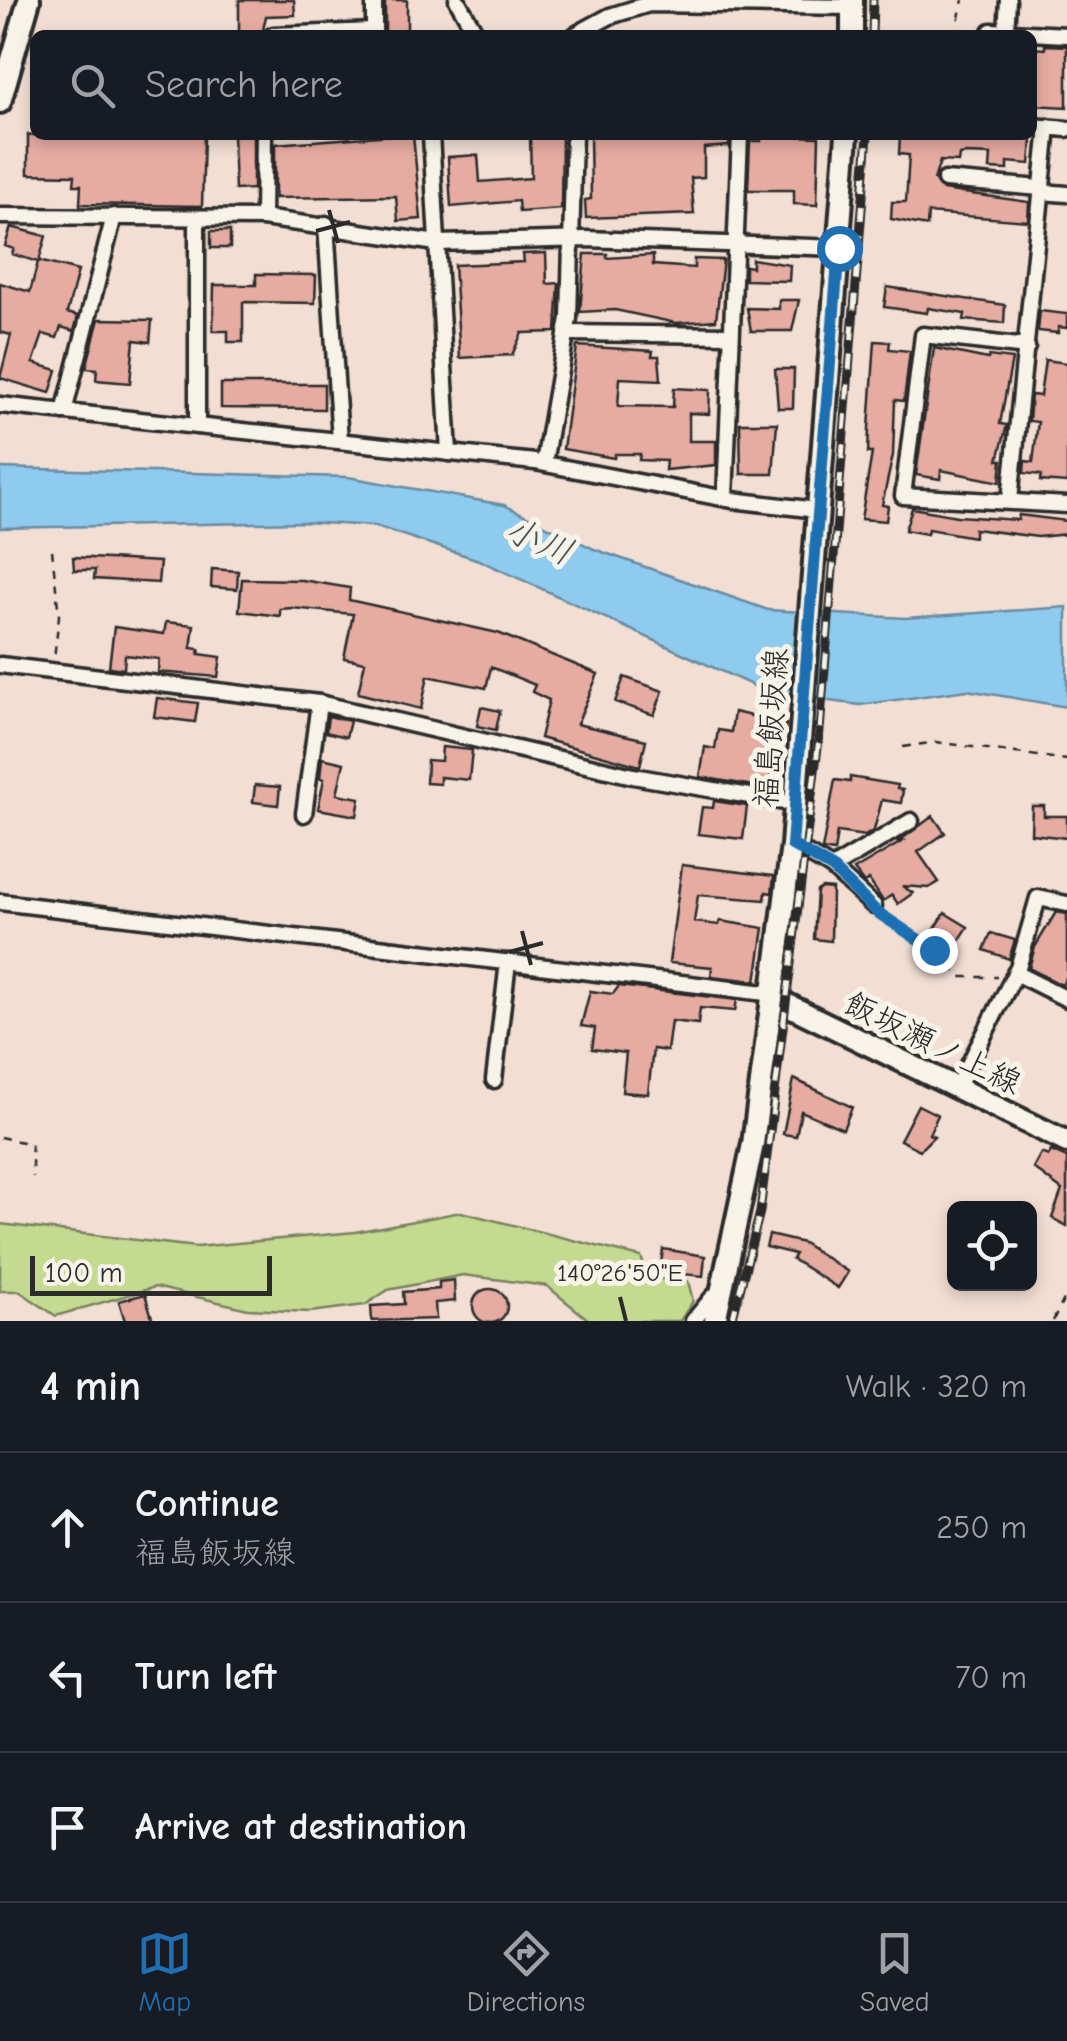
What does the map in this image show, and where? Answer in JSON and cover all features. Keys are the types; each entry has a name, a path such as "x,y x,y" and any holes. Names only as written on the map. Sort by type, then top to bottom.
{"main road":[{"path":"0,102 29,0"},
{"path":"852,4 852,30"},
{"name":"福島飯坂線","path":"715,1321 750,1162 792,845 847,140"},
{"name":"飯坂瀬ノ上線","path":"774,994 786,1004 1067,1142"}],"street":[{"path":"374,0 374,30"},
{"path":"457,0 474,30"},
{"path":"998,30 1008,0"},
{"path":"584,30 610,16 649,4 852,4"},
{"path":"1037,33 1067,35"},
{"path":"1010,500 1041,190 1040,127 1067,129"},
{"path":"263,218 264,140"},
{"path":"430,140 449,452"},
{"path":"544,463 566,333 574,140"},
{"path":"724,498 740,140"},
{"path":"945,180 1067,194"},
{"path":"0,216 263,218 326,224 437,243 571,240 839,248"},
{"path":"64,412 114,216"},
{"path":"196,426 197,220"},
{"path":"326,224 340,441"},
{"path":"566,333 731,335"},
{"path":"1027,347 923,336 903,496 1067,505"},
{"path":"0,405 544,463 816,518"},
{"path":"0,664 320,703 633,776 796,804"},
{"path":"304,814 320,703"},
{"path":"832,868 911,820"},
{"path":"792,845 832,868 874,906"},
{"path":"957,1088 1014,975 1038,898 1067,904"},
{"path":"0,902 774,994"},
{"path":"494,1080 508,962"},
{"path":"1014,975 1067,999"},
{"path":"693,1321 713,1297 722,1300"}],"path":[{"path":"956,30 963,0"},
{"path":"52,550 59,616 52,671"},
{"path":"903,748 936,742 1067,760"},
{"path":"874,906 934,950 961,977 1014,975"},
{"path":"0,1136 31,1144 34,1176"},
{"path":"1053,1321 1067,1294"}],"green space":[{"path":"461,1212 641,1257 647,1273 644,1278 688,1281 693,1301 680,1321 590,1321 547,1286 463,1275 388,1290 365,1305 310,1312 248,1309 155,1287 56,1316 19,1291 0,1291 0,1224 196,1247 355,1232"}],"water":[{"name":"小川","path":"0,468 348,477 504,505 594,549 768,610 905,618 1067,607 1067,707 967,690 860,705 769,693 479,560 375,526 303,522 0,528"}],"building":[{"path":"239,0 294,0 295,15 266,16 263,30 239,30"},
{"path":"385,0 407,0 407,30 385,30"},
{"path":"1045,45 1067,46 1067,107 1037,105 1037,48 1045,49"},
{"path":"28,135 30,140 204,140 202,206 80,204 81,185 74,185 75,175 28,174"},
{"path":"233,140 253,140 253,189 235,190"},
{"path":"413,140 421,219 398,221 396,196 275,198 275,144"},
{"path":"530,140 562,140 561,209 519,212 518,201 451,207 448,157 478,155 480,182 531,178"},
{"path":"590,140 729,140 729,146 704,148 704,177 691,178 694,214 586,218 585,200 591,199"},
{"path":"819,140 817,205 794,204 794,190 748,190 750,141"},
{"path":"900,140 1032,140 1030,164 1008,162 1008,170 990,169 991,155 959,155 958,162 940,161 934,180 943,190 1029,202 1028,221 928,213 927,226 891,219 892,202 906,202 909,155 899,154"},
{"path":"11,227 46,236 39,261 78,271 67,313 78,316 74,331 61,327 57,338 43,334 33,363 57,370 50,393 0,378 11,335 0,332 0,283 30,292 38,262 12,254 14,249 5,246"},
{"path":"211,231 230,231 230,248 211,248"},
{"path":"546,253 547,284 559,283 556,332 522,333 512,355 460,358 454,265 524,262 523,254"},
{"path":"585,254 607,254 607,258 653,255 653,265 694,268 694,259 723,260 716,320 676,323 615,310 580,312"},
{"path":"752,259 790,265 789,281 745,280 745,266 752,267"},
{"path":"256,274 316,275 315,303 243,302 243,342 228,342 228,331 213,331 214,285 256,285"},
{"path":"887,287 1005,305 1004,323 964,320 965,314 928,308 927,313 884,307"},
{"path":"779,300 799,300 792,331 751,331 747,308 779,309"},
{"path":"1040,311 1067,314 1067,328 1058,327 1058,333 1038,331"},
{"path":"99,319 152,320 150,342 134,340 130,383 96,380 97,369 86,368"},
{"path":"875,341 890,342 889,349 910,351 904,401 895,400 893,455 882,505 888,506 886,521 861,519 872,453 868,453"},
{"path":"577,346 653,351 652,356 659,356 661,380 620,378 618,406 673,407 674,388 710,390 709,414 689,413 689,441 716,441 716,465 665,470 666,461 639,460 640,454 615,454 614,458 563,449"},
{"path":"934,348 988,359 1012,359 1000,424 1007,425 998,460 1002,460 1000,482 941,470 940,479 916,475"},
{"path":"1045,360 1067,363 1067,483 1040,481 1041,475 1024,473 1025,461 1033,462 1038,422 1029,421 1031,395 1040,396"},
{"path":"775,369 794,369 793,408 778,408"},
{"path":"221,384 324,384 324,409 221,408"},
{"path":"740,423 777,423 773,474 741,474"},
{"path":"912,508 957,516 1018,520 1019,515 1067,521 1067,534 1038,537 974,529 974,537 928,529 927,534 905,530"},
{"path":"73,557 160,562 158,583 94,579 95,570 74,570"},
{"path":"212,569 238,571 237,589 211,587"},
{"path":"242,579 302,580 350,588 349,600 498,633 598,674 577,724 646,740 640,766 540,738 549,700 532,692 535,685 491,667 486,688 428,676 421,709 358,693 365,662 344,658 353,614 292,608 280,609 280,616 239,611"},
{"path":"166,622 194,625 191,648 200,649 199,654 221,657 218,677 158,672 159,659 125,655 124,669 109,667 114,627 164,634"},
{"path":"624,677 663,691 654,715 615,702"},
{"path":"157,698 198,703 195,722 154,717"},
{"path":"481,707 500,711 496,730 477,726"},
{"path":"734,712 786,724 782,742 776,741 771,775 780,777 778,790 700,777 705,747 715,749 718,730 731,732"},
{"path":"328,716 350,721 346,737 326,732"},
{"path":"442,747 472,750 469,780 440,777 440,784 426,783 427,760 441,761"},
{"path":"322,758 344,763 337,794 360,798 357,816 318,809 324,779 320,778"},
{"path":"850,777 898,785 897,789 903,790 901,803 882,800 874,830 865,836 837,832 834,852 822,850 835,780 850,782"},
{"path":"255,785 280,787 278,805 253,802"},
{"path":"714,801 747,806 743,839 698,834 702,807 713,808"},
{"path":"1032,806 1044,806 1044,816 1067,816 1067,838 1031,834"},
{"path":"933,816 945,833 918,852 939,882 929,888 902,886 913,893 898,904 892,895 883,901 869,880 864,883 854,870 903,841 899,841"},
{"path":"682,865 774,876 772,893 766,892 765,900 698,895 694,922 719,925 720,921 764,928 756,981 711,976 712,967 669,963"},
{"path":"832,889 831,941 814,939 817,891"},
{"path":"1056,912 1067,914 1067,976 1062,985 1029,968 1035,947"},
{"path":"945,913 968,927 959,941 933,932"},
{"path":"991,933 1015,940 1009,959 984,950"},
{"path":"619,986 737,1000 735,1011 700,1008 698,1024 671,1021 667,1051 653,1049 648,1094 622,1092 626,1053 592,1049 595,1028 581,1026 590,991 613,994"},
{"path":"794,1079 852,1107 843,1129 801,1111 796,1136 783,1134"},
{"path":"918,1105 938,1115 929,1134 934,1136 920,1150 900,1140"},
{"path":"1051,1151 1067,1158 1067,1226 1052,1218 1062,1190 1033,1168 1041,1153 1048,1156"},
{"path":"769,1235 803,1243 848,1272 838,1288 792,1259 795,1254 766,1247"},
{"path":"663,1249 705,1256 703,1276 660,1272"},
{"path":"454,1280 455,1301 435,1303 436,1319 372,1321 371,1306 404,1304 403,1292 439,1289 439,1282"},
{"path":"490,1289 502,1294 505,1312 496,1321 478,1318 473,1306 478,1294"},
{"path":"145,1294 153,1321 125,1321 119,1301"}],"railway":[{"path":"872,30 873,0"},
{"path":"732,1321 760,1212 820,731 868,140"}],"route":[{"path":"839,248 792,845 832,868 877,912 934,950"}]}
